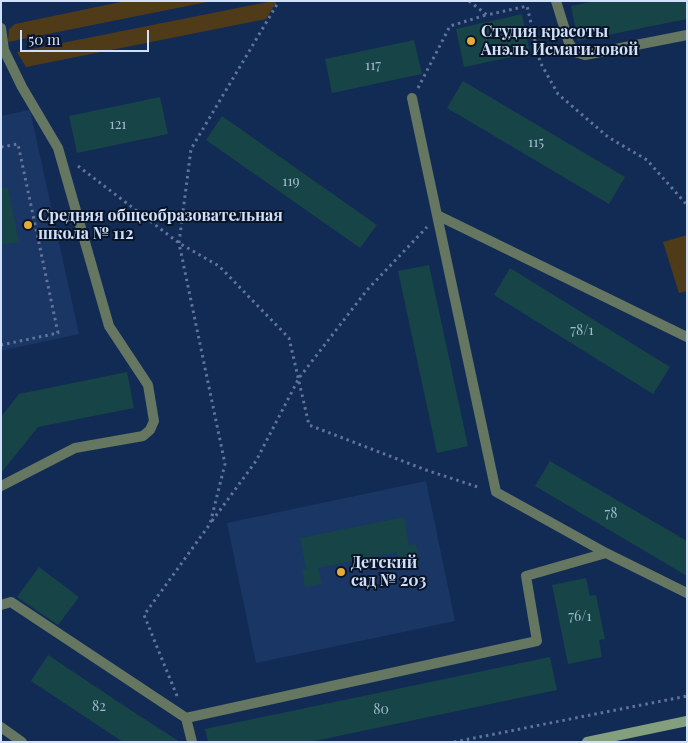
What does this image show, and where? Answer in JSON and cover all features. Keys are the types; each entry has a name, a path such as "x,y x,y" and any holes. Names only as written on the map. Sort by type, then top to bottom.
{"main road":[{"path":"587,742 687,721"}],"lane":[{"path":"556,1 569,44 575,52 585,55 687,35"},
{"path":"1,28 4,50 22,87 58,148 109,326 148,385 154,421 150,430 143,436 75,448 1,486"},
{"path":"412,98 496,492 606,553 687,593"},
{"path":"437,215 687,337"},
{"path":"186,718 537,641 526,576 606,553"},
{"path":"1,605 11,602 186,718 192,742"},
{"path":"1,727 22,742"}],"path":[{"path":"210,524 225,464 179,243 191,150 279,1"},
{"path":"469,1 487,15"},
{"path":"412,98 450,26 527,6 540,62 558,94 608,137 647,160 687,205"},
{"path":"1,147 18,144 58,333 1,345"},
{"path":"74,162 79,168 179,243 219,266 289,338 300,378 309,425 426,470 496,492"},
{"path":"186,718 144,615 256,461 300,378 367,290 437,215"},
{"path":"454,742 687,696"}],"shaded area":[{"path":"125,1 212,1 8,42 9,29 15,24"},
{"path":"277,1 266,19 26,67 17,52"},
{"name":"Средняя общеобразовательная школа № 112","path":"30,110 79,334 1,351 1,116"},
{"path":"687,235 687,291 679,293 663,242"},
{"name":"Детский сад № 203","path":"426,481 455,621 256,663 227,523"}],"building":[{"path":"596,1 687,1 687,19 578,41 571,6"},
{"path":"522,14 530,53 464,67 456,29"},
{"path":"414,40 422,74 332,93 325,59"},
{"path":"463,81 625,177 609,204 447,108"},
{"path":"160,97 168,134 77,153 69,116"},
{"path":"222,116 377,225 360,248 206,140"},
{"path":"1,188 8,188 19,242 1,245"},
{"path":"429,265 468,446 437,453 398,271"},
{"path":"510,268 670,367 653,394 494,295"},
{"path":"127,372 134,408 38,427 1,473 1,417 19,394"},
{"path":"550,461 687,541 687,576 535,486"},
{"path":"404,517 409,546 416,544 420,564 400,568 397,552 318,568 322,584 305,587 302,569 306,569 300,538"},
{"path":"39,567 79,597 58,625 17,597"},
{"path":"586,578 590,596 596,595 605,639 599,640 602,657 568,664 552,585"},
{"path":"48,655 180,742 123,742 31,681"},
{"path":"550,657 557,690 310,742 208,742 205,729"}],"place":[{"name":"Студия красоты Анэль Исмагиловой","path":"471,41"},
{"name":"Средняя общеобразовательная школа № 112","path":"28,225"},
{"name":"Детский сад № 203","path":"341,572"}]}
